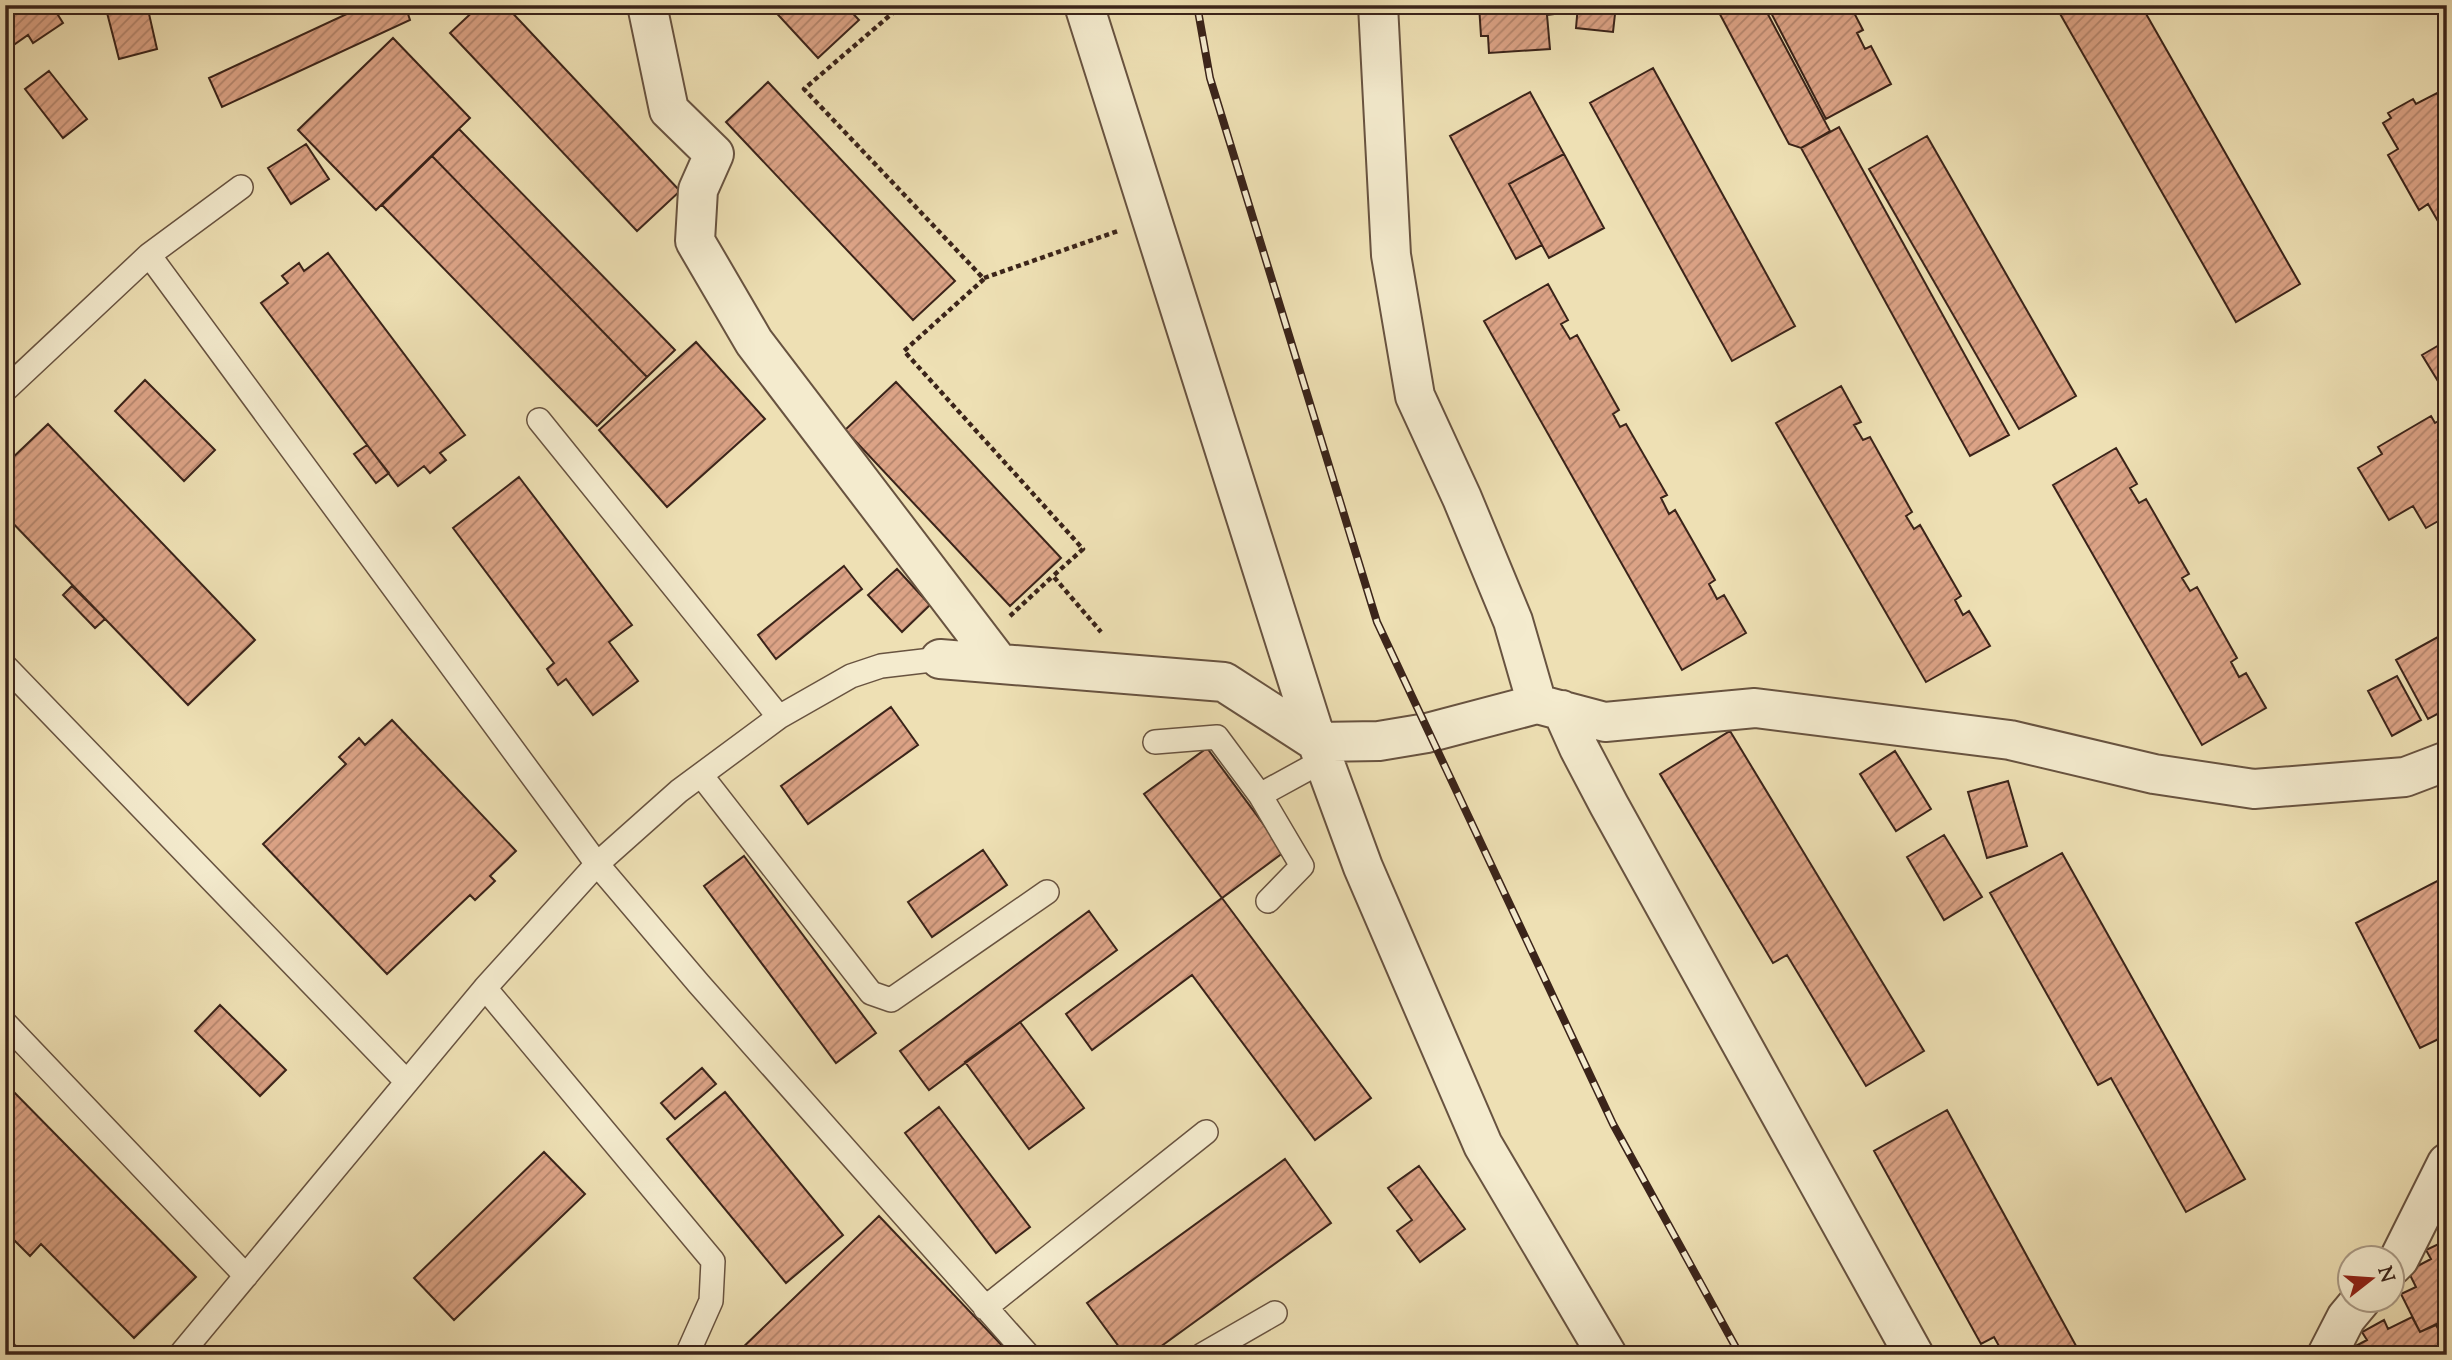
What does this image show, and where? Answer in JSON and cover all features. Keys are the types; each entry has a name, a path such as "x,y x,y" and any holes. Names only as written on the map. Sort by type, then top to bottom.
{"street":[{"path":"647,5 670,110 714,154 698,190 695,241 754,342 990,652"},
{"path":"1084,5 1321,751 1363,867 1483,1145 1607,1355"},
{"path":"1378,5 1391,255 1415,396 1462,498 1549,707 1603,793 1914,1355"},
{"path":"940,659 990,652 1136,674 1224,682 1321,751 1427,733 1549,707 1605,722 1755,708 2010,740 2154,774 2255,789 2405,776 2447,761"},
{"path":"2406,1245 2447,1163"},
{"path":"2327,1355 2349,1314"}],"lane":[{"path":"5,390 149,255 242,187"},
{"path":"149,255 597,863 699,984 1028,1355"},
{"path":"539,420 779,717"},
{"path":"180,1355 485,988 597,863 701,775 779,717 851,676 881,666 940,659"},
{"path":"5,666 407,1082"},
{"path":"1155,742 1217,737 1260,795 1302,866 1268,901"},
{"path":"1260,795 1321,751"},
{"path":"701,775 870,993 881,997 891,1000 1047,892"},
{"path":"485,988 713,1261 711,1301 687,1355"},
{"path":"5,1023 246,1276"},
{"path":"985,1308 1206,1132"},
{"path":"1202,1355 1275,1313"}],"path":[{"path":"880,5 890,15"},
{"path":"902,5 804,89 984,278"},
{"path":"990,652 1053,576 1083,549 904,351 984,278 1152,219"},
{"path":"1053,576 1136,674"}],"building":[{"path":"5,5 67,5 69,8 58,15 63,23 33,43 28,35 5,51"},
{"path":"105,5 147,5 157,49 119,59"},
{"path":"366,5 405,5 410,20 222,107 209,78"},
{"path":"480,5 505,5 680,191 637,231 450,33"},
{"path":"769,5 845,5 859,20 818,58"},
{"path":"1479,5 1562,5 1563,13 1547,15 1550,49 1489,53 1488,36 1481,36"},
{"path":"1578,5 1616,5 1613,32 1576,28"},
{"path":"1715,5 1763,5 1830,131 1801,148 1789,144"},
{"path":"1767,5 1850,5 1863,30 1857,33 1865,49 1871,46 1891,84 1826,119"},
{"path":"2055,5 2141,5 2300,284 2236,322"},
{"path":"393,38 470,118 376,210 298,130"},
{"path":"1653,68 1795,326 1732,361 1590,103"},
{"path":"49,71 87,119 63,138 25,89"},
{"path":"768,82 955,281 913,320 726,122"},
{"path":"1530,92 1564,154 1509,184 1542,245 1516,259 1450,136"},
{"path":"2437,93 2442,103 2447,100 2447,228 2443,230 2428,204 2419,210 2388,155 2398,149 2383,123 2391,118 2388,113 2413,99 2416,104"},
{"path":"1839,127 2009,435 1970,456 1801,148"},
{"path":"459,129 675,350 647,377 432,156"},
{"path":"1927,136 2076,396 2019,429 1869,169"},
{"path":"306,144 329,179 291,204 268,168"},
{"path":"1564,154 1604,228 1549,258 1509,184"},
{"path":"432,156 647,377 597,426 382,205"},
{"path":"328,253 465,435 440,453 446,460 430,473 424,466 398,486 261,303 288,283 282,276 299,263 304,271"},
{"path":"1548,284 1568,320 1561,324 1570,339 1577,335 1619,410 1613,414 1620,427 1626,424 1667,495 1661,498 1669,514 1675,510 1715,580 1709,584 1717,599 1724,595 1746,633 1682,670 1484,321"},
{"path":"2447,331 2447,396 2422,355 2446,341 2442,334"},
{"path":"696,342 765,419 667,507 599,430"},
{"path":"145,380 215,450 184,481 115,411"},
{"path":"896,382 1061,558 1010,606 845,430"},
{"path":"1841,386 1861,422 1854,425 1863,440 1870,437 1912,512 1906,516 1914,529 1920,525 1961,596 1955,600 1963,615 1969,611 1990,646 1926,682 1776,423"},
{"path":"2431,416 2435,423 2447,416 2447,516 2426,528 2413,506 2389,520 2358,468 2382,454 2378,447"},
{"path":"48,424 255,640 188,705 5,515 5,465"},
{"path":"367,445 389,473 376,483 354,454"},
{"path":"2116,448 2137,484 2130,488 2139,503 2146,499 2189,574 2182,578 2190,591 2197,587 2237,658 2231,662 2239,677 2246,673 2266,708 2202,745 2053,485"},
{"path":"519,477 632,625 609,642 638,681 593,715 566,679 558,685 547,669 554,663 453,528"},
{"path":"844,566 862,589 776,659 758,635"},
{"path":"897,569 930,605 902,632 868,595"},
{"path":"72,586 105,619 95,628 63,595"},
{"path":"2447,632 2447,709 2428,719 2396,660"},
{"path":"2397,676 2421,720 2392,736 2368,691"},
{"path":"891,707 918,745 808,824 781,786"},
{"path":"392,720 516,851 490,876 495,881 475,900 470,895 387,974 263,844 346,764 339,757 359,738 365,745"},
{"path":"1730,731 1924,1051 1866,1086 1787,955 1773,963 1660,774"},
{"path":"1207,748 1284,852 1222,898 1144,794"},
{"path":"1895,751 1931,809 1896,831 1860,774"},
{"path":"2008,781 2027,846 1987,858 1968,792"},
{"path":"1944,835 1982,897 1944,920 1907,857"},
{"path":"983,850 1007,885 932,937 908,902"},
{"path":"2062,853 2245,1179 2186,1212 2111,1078 2098,1085 1990,893"},
{"path":"744,856 876,1033 836,1063 704,886"},
{"path":"2441,879 2447,890 2447,1035 2420,1048 2356,923"},
{"path":"1222,898 1371,1098 1315,1140 1192,975 1092,1050 1066,1014"},
{"path":"1089,911 1117,950 929,1090 900,1051"},
{"path":"220,1005 286,1070 260,1096 195,1031"},
{"path":"1020,1022 1084,1108 1029,1149 965,1062"},
{"path":"702,1068 716,1084 675,1119 661,1103"},
{"path":"5,1083 196,1277 134,1338 41,1244 30,1256 5,1231"},
{"path":"725,1092 843,1235 786,1283 667,1139"},
{"path":"939,1107 1030,1227 996,1253 905,1133"},
{"path":"1947,1110 2081,1355 2004,1355 1994,1337 1981,1344 1874,1151"},
{"path":"544,1152 585,1194 454,1320 414,1278"},
{"path":"1285,1159 1331,1223 1149,1355 1125,1355 1087,1303"},
{"path":"1419,1166 1465,1229 1420,1262 1397,1231 1412,1220 1388,1188"},
{"path":"879,1216 1011,1355 735,1355"},
{"path":"2447,1240 2447,1319 2420,1332 2406,1304 2406,1292 2416,1287 2408,1271 2431,1259 2426,1250"},
{"path":"2412,1317 2420,1332 2436,1325 2447,1345 2447,1355 2346,1355 2344,1352 2367,1340 2362,1332 2384,1320 2388,1329"}],"railway":[{"path":"1197,5 1210,78 1377,622 1613,1124 1740,1355"}]}
